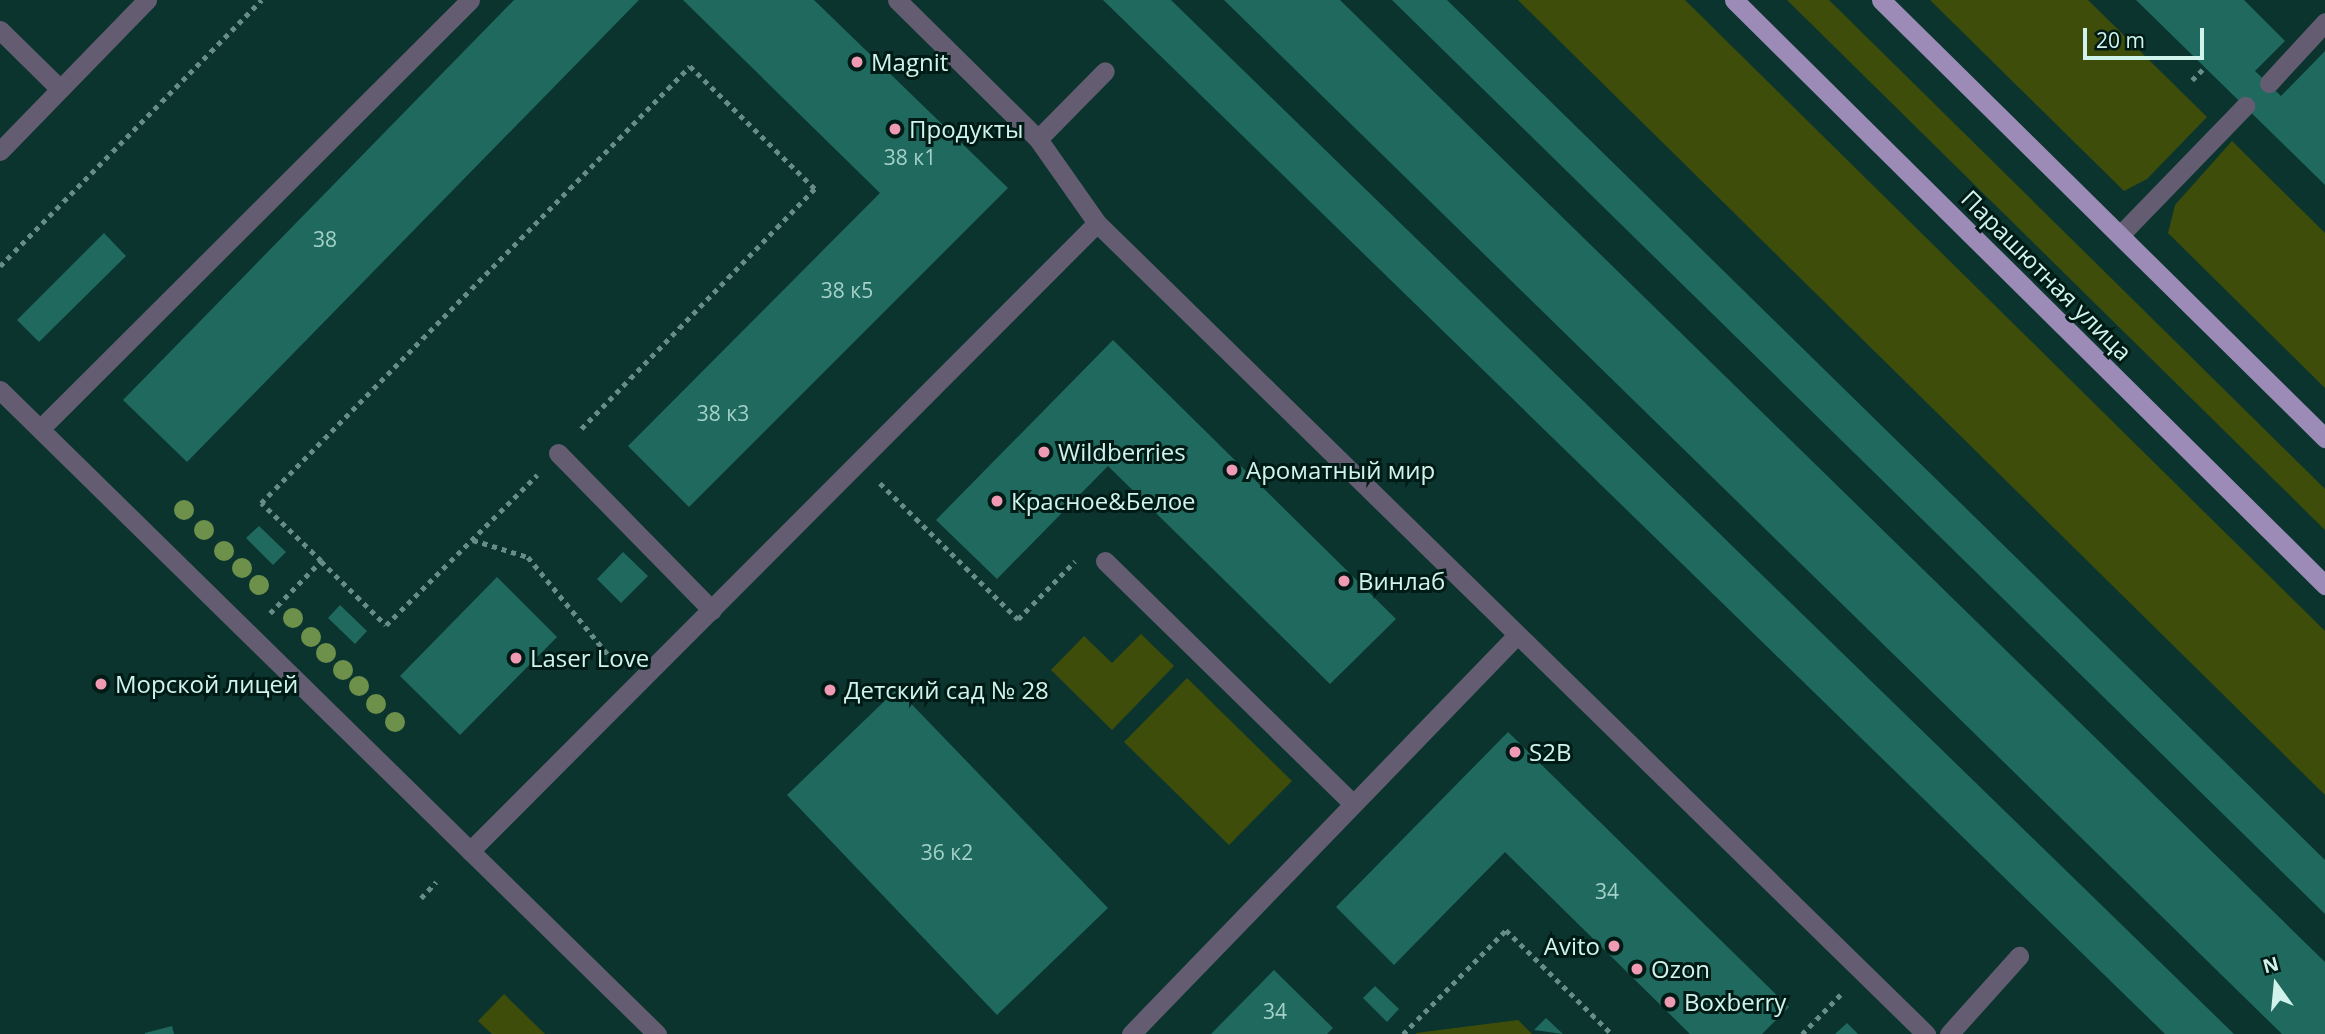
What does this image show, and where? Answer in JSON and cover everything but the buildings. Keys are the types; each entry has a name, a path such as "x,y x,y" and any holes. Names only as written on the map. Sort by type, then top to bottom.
{"main road":[{"name":"Парашютная улица","path":"1734,0 2325,585"},
{"path":"1881,0 2325,438"}],"lane":[{"path":"0,151 147,0"},
{"path":"41,428 470,0"},
{"path":"897,0 1038,139 1097,223 1515,637 1926,1034"},
{"path":"2269,83 2325,22"},
{"path":"0,30 60,89"},
{"path":"1038,139 1105,71"},
{"path":"2120,235 2245,106"},
{"path":"470,851 1097,223"},
{"path":"0,390 657,1034"},
{"path":"558,453 712,610"},
{"path":"1105,561 1353,804"},
{"path":"1130,1034 1515,637"},
{"path":"1949,1034 2019,956"}],"path":[{"path":"0,266 261,0"},
{"path":"690,66 815,189 558,453 386,625 261,503 690,66"},
{"path":"2192,80 2205,67"},
{"path":"472,540 528,557 637,685"},
{"path":"286,596 321,561"},
{"path":"421,898 436,882"},
{"path":"1403,1034 1506,930 1612,1034"},
{"path":"1802,1034 1861,974"},
{"path":"1601,1034 1606,1028"}],"green space":[{"path":"1518,0 1685,0 2325,631 2325,795"},
{"path":"1787,0 1829,0 2325,489 2325,530"},
{"path":"1930,0 2088,0 2207,117 2147,179 2124,191"},
{"path":"2232,141 2325,233 2325,388 2168,233 2175,205"},
{"path":"1141,634 1174,666 1112,730 1051,670 1084,636 1112,663"},
{"path":"1187,678 1292,781 1229,845 1124,742"},
{"path":"504,994 545,1034 492,1034 478,1021"},
{"path":"1518,1020 1532,1034 1416,1034 1416,1033"}],"place":[{"name":"Magnit","path":"857,62"},
{"name":"Продукты","path":"895,129"},
{"name":"Wildberries","path":"1044,452"},
{"name":"Ароматный мир","path":"1232,470"},
{"name":"Красное&Белое","path":"997,501"},
{"name":"Винлаб","path":"1344,581"},
{"name":"Laser Love","path":"516,658"},
{"name":"Морской лицей","path":"101,684"},
{"name":"Детский сад № 28","path":"830,690"},
{"name":"S2B","path":"1515,752"},
{"name":"Avito","path":"1614,946"},
{"name":"Ozon","path":"1637,969"},
{"name":"Boxberry","path":"1670,1002"}]}
